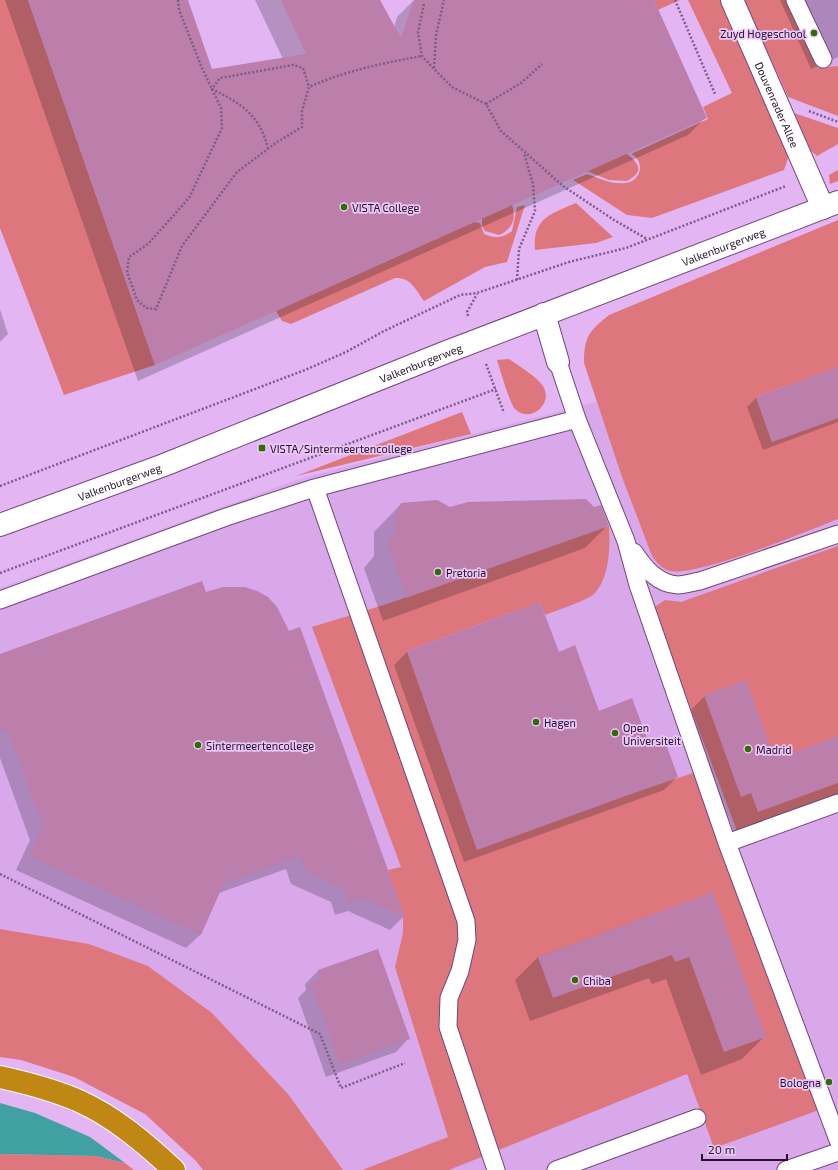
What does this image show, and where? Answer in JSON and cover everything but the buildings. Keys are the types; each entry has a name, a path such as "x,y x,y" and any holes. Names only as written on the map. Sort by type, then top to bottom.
{"highway":[{"path":"0,1077 34,1084 80,1102 118,1124 141,1141 174,1170"}],"street":[{"name":"Douvenrader Allee","path":"732,0 810,176 831,205"},
{"name":"Valkenburgerweg","path":"1,525 172,462 544,314 831,205"},
{"path":"544,314 558,362"}],"lane":[{"path":"795,0 823,59"},
{"path":"558,362 577,419 626,541 638,585 727,843 838,1140"},
{"path":"0,600 226,517 315,488 577,419"},
{"path":"315,488 466,921 467,940 460,971 449,998 448,1027 496,1170"},
{"path":"626,541 646,570 661,580 678,585 700,581 838,534"},
{"path":"727,843 838,803"},
{"path":"556,1170 697,1118"},
{"path":"786,1170 838,1152"}],"path":[{"path":"178,0 179,10 202,68 221,108 222,128 189,198 148,244 129,257 127,272 137,300 146,308 156,309 182,246 237,172 268,149 302,127 302,111 309,87 303,68 293,65 220,78 212,89"},
{"path":"434,69 436,35 444,0"},
{"path":"675,0 715,94"},
{"path":"424,4 418,32 422,56 434,69 452,87 486,104 501,131 563,186 614,220 648,239"},
{"path":"309,87 333,76 375,65 422,56"},
{"path":"486,104 521,83 542,64"},
{"path":"212,89 238,103 254,116 264,132 268,149"},
{"path":"517,280 519,249 535,211 533,184 524,151"},
{"path":"0,486 305,370 346,352 390,328 460,295 477,293 568,262 626,248 810,176"},
{"path":"0,573 496,389"},
{"path":"0,874 320,1034 340,1088 405,1063"}],"shaded area":[{"path":"0,0 28,0 155,365 64,395 0,228"},
{"path":"654,0 680,0 658,10"},
{"path":"688,0 723,0 790,152 784,170 652,218 627,215 573,180 587,174 615,183 630,182 635,179 640,171 639,161 631,154 708,119 703,107 732,93"},
{"path":"744,0 785,0 818,68 838,66 838,116 788,97"},
{"name":"Zuyd Hogeschool","path":"774,0 838,0 838,67 810,79"},
{"path":"794,113 838,128 838,144 817,156 811,151"},
{"path":"619,148 633,159 638,168 638,172 634,177 627,181 609,180 572,165"},
{"path":"838,170 838,181 830,184 829,175"},
{"path":"508,193 514,211 514,217 510,227 499,235 485,231 482,226 482,211"},
{"path":"576,203 613,237 596,243 535,250 535,239 540,224 551,214"},
{"path":"525,205 507,262 485,267 424,301 409,282 405,279 395,278 291,324 282,321 276,311 474,222 480,223 484,234 492,237 505,235 512,231 517,207"},
{"path":"838,220 838,368 817,375 820,386 794,406 786,386 756,397 772,442 838,418 838,519 752,552 703,567 683,571 670,571 664,569 652,556 622,477 584,363 585,347 589,335 592,330 609,315"},
{"path":"509,359 532,375 543,386 546,393 545,399 539,410 527,414 521,413 513,406 497,360"},
{"path":"596,402 669,565 838,515 838,1170 343,1170 288,1094 212,1013 148,966 89,944 0,929 0,588 302,478"},
{"path":"462,412 471,434 296,476"},
{"path":"609,526 609,552 606,571 599,587 591,596 545,615 540,602 407,651 474,841 612,800 693,773 819,1110 714,1148 687,1074 449,1170 362,1170 448,1137 395,967 403,933 403,917 388,870 401,867 312,627 390,603"},
{"path":"838,546 838,795 737,831 653,608 665,600 681,602"},
{"path":"0,929 89,944 148,966 212,1013 288,1094 343,1170 203,1170 196,1161 145,1114 74,1077 21,1060 0,1057"},
{"path":"0,1103 35,1113 90,1137 125,1163 96,1156 0,1154"},
{"path":"0,1154 96,1156 125,1163 134,1170 0,1170"}],"place":[{"name":"Zuyd Hogeschool","path":"814,33"},
{"name":"VISTA College","path":"344,207"},
{"name":"VISTA/Sintermeertencollege","path":"262,448"},
{"name":"Pretoria","path":"438,572"},
{"name":"Hagen","path":"536,722"},
{"name":"Open Universiteit","path":"615,733"},
{"name":"Sintermeertencollege","path":"198,745"},
{"name":"Madrid","path":"748,749"},
{"name":"Chiba","path":"575,980"},
{"name":"Bologna","path":"829,1082"}]}
